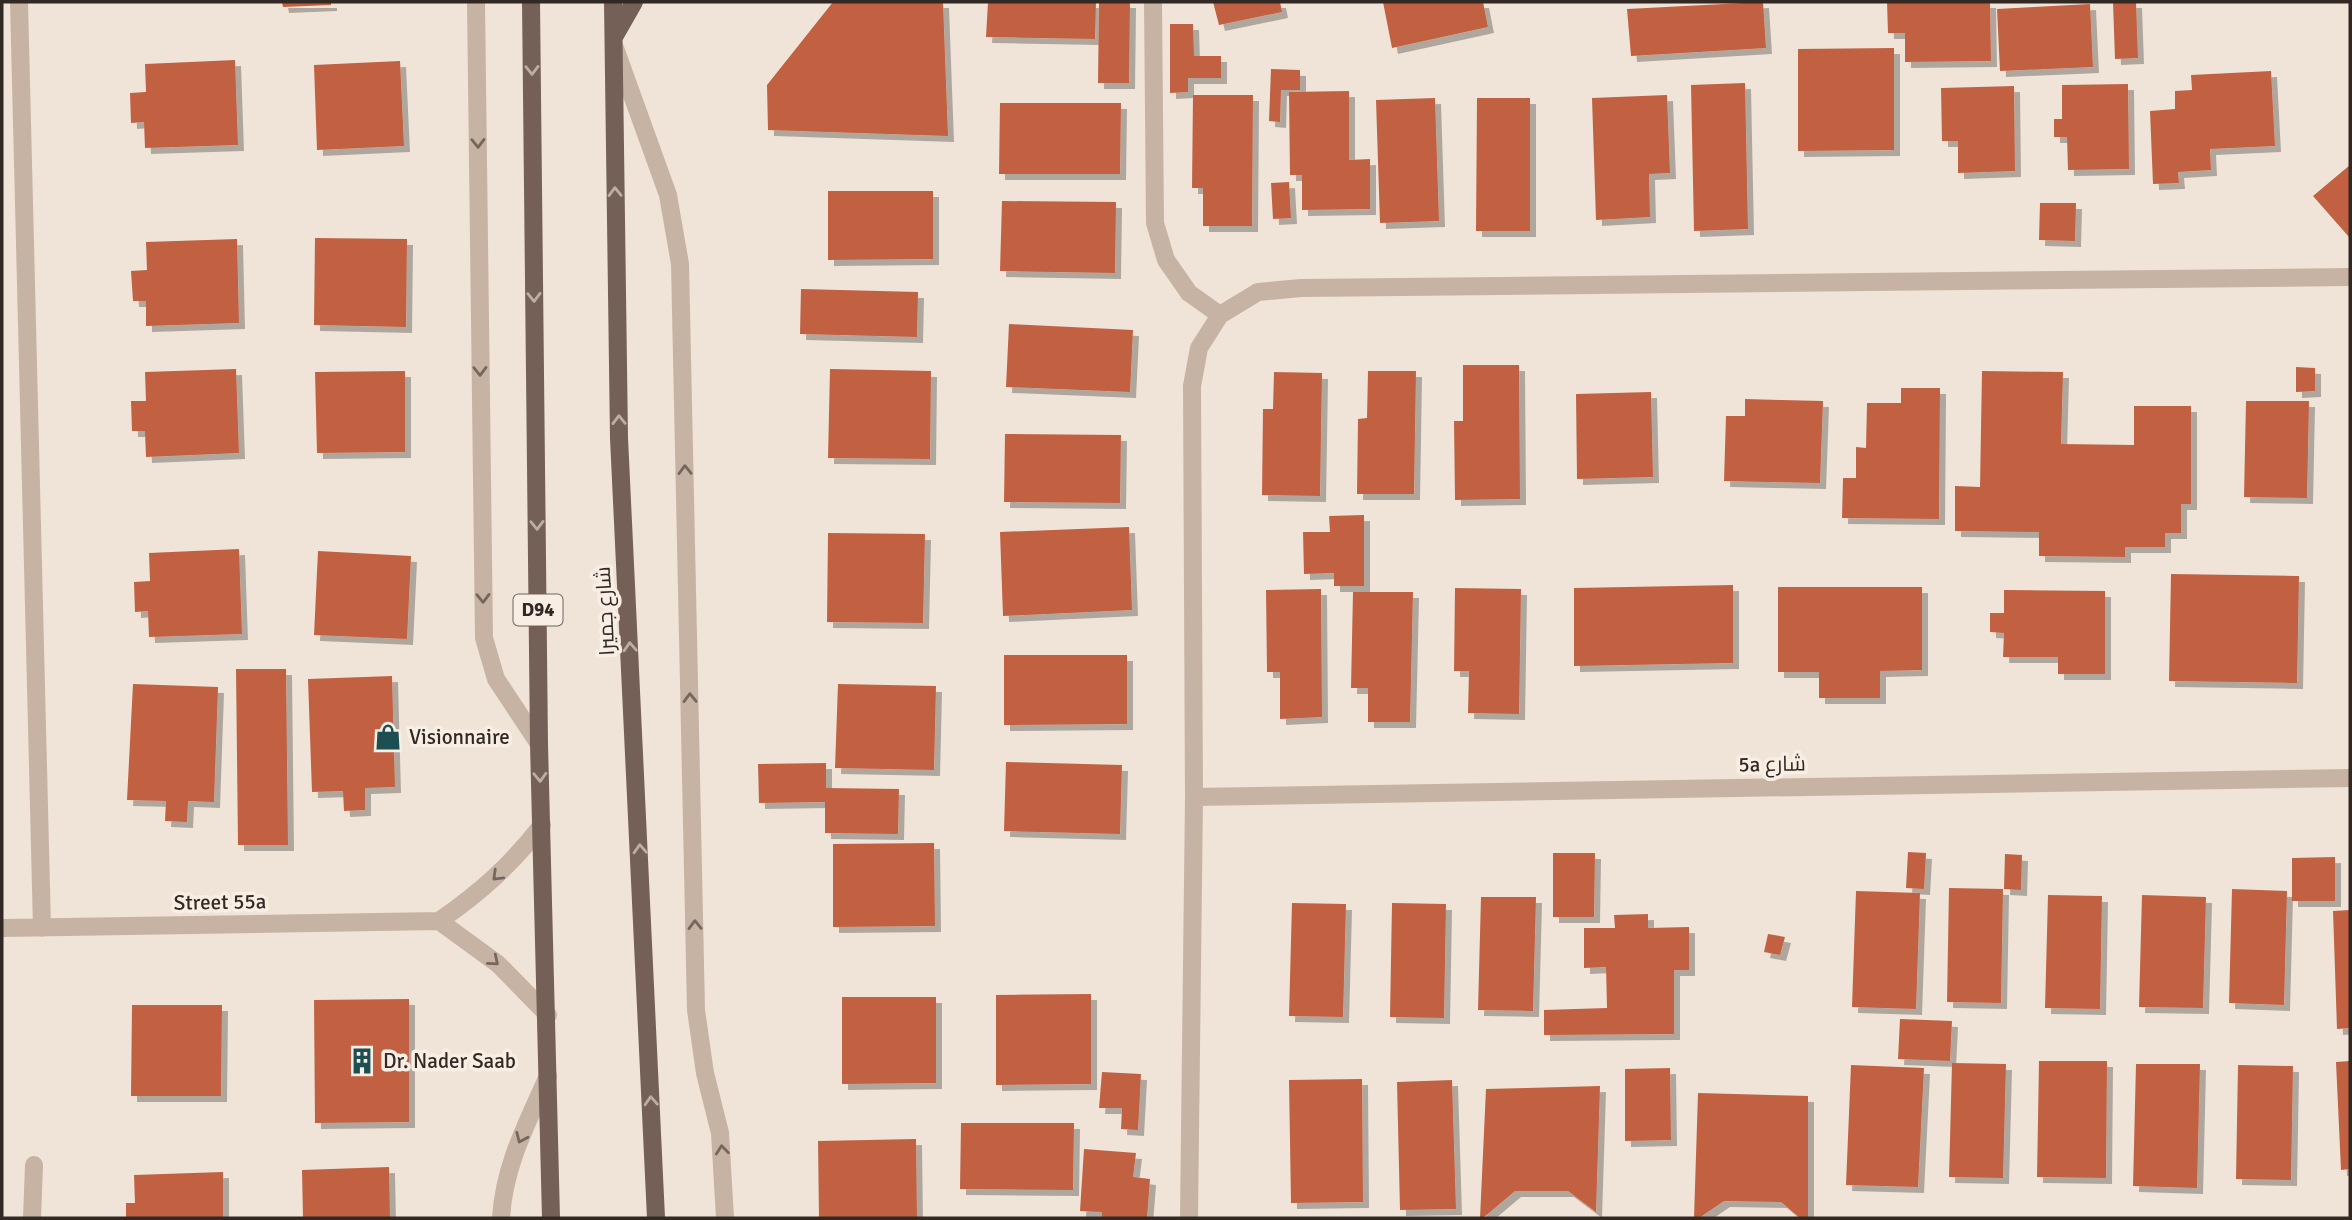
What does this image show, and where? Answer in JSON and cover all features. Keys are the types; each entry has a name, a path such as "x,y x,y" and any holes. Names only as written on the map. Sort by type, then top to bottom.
{"main road":[{"name":"D94","path":"531,2 540,744 551,1218"},
{"name":"شارع جميرا","path":"613,2 619,438 656,1218"},
{"path":"612,40 634,2"}],"street":[{"path":"19,2 42,928"},
{"path":"476,2 484,638 496,679 540,744"},
{"path":"1153,2 1155,223 1166,260 1175,274 1189,293 1220,315"},
{"path":"612,40 668,195 680,264 696,1010 705,1073 720,1133 725,1218"},
{"path":"1189,1218 1194,797 1192,386 1199,348 1220,315 1258,292 1301,288 2350,277"},
{"name":"5a شارع","path":"1194,797 2350,778"},
{"path":"542,825 496,878 439,921 498,964 548,1015"},
{"name":"Street 55a","path":"2,928 439,921"},
{"path":"501,1218 502,1193 511,1160 548,1076"},
{"path":"33,1218 34,1165"}],"building":[{"path":"282,2 331,2 331,5 283,7"},
{"path":"833,2 943,2 948,136 768,130 767,85"},
{"path":"988,2 1096,2 1095,39 986,37"},
{"path":"1099,2 1130,2 1129,83 1098,83"},
{"path":"1213,2 1280,2 1282,12 1219,25"},
{"path":"1383,2 1483,2 1488,27 1392,48"},
{"path":"1763,2 1766,48 1631,56 1627,9"},
{"path":"1887,2 1990,2 1991,61 1905,62 1905,33 1888,33"},
{"path":"2113,2 2136,2 2138,58 2115,59"},
{"path":"2090,4 2093,67 2000,71 1997,9"},
{"path":"1170,24 1193,24 1194,56 1221,56 1221,78 1188,78 1188,92 1170,93"},
{"path":"1894,48 1894,150 1798,151 1798,49"},
{"path":"235,60 238,145 145,148 144,122 131,123 130,93 146,92 145,64"},
{"path":"400,61 404,146 317,150 314,65"},
{"path":"1271,69 1300,70 1300,90 1281,90 1280,122 1269,121"},
{"path":"2271,71 2275,146 2210,149 2211,170 2178,172 2179,183 2153,184 2150,111 2175,109 2175,91 2192,90 2191,75"},
{"path":"1745,83 1748,229 1694,231 1691,85"},
{"path":"2128,84 2129,169 2068,170 2067,137 2054,137 2054,119 2062,119 2062,85"},
{"path":"2014,86 2015,171 1958,173 1958,141 1942,141 1941,88"},
{"path":"1349,91 1349,160 1370,159 1370,209 1302,210 1302,175 1290,175 1289,92"},
{"path":"1193,95 1253,95 1252,226 1203,226 1203,188 1192,188"},
{"path":"1667,95 1670,173 1649,174 1650,217 1596,220 1592,98"},
{"path":"1435,98 1439,221 1380,223 1376,100"},
{"path":"1477,98 1530,98 1530,231 1476,231"},
{"path":"1000,103 1121,103 1120,174 999,174"},
{"path":"2350,165 2350,235 2349,237 2313,196"},
{"path":"1289,182 1291,218 1273,219 1271,183"},
{"path":"828,191 933,191 933,259 828,260"},
{"path":"1002,201 1116,202 1115,273 1000,271"},
{"path":"2040,203 2076,203 2075,241 2039,240"},
{"path":"315,238 407,239 406,327 314,325"},
{"path":"237,239 239,323 146,326 146,301 133,301 131,271 147,270 146,242"},
{"path":"801,289 918,292 917,337 800,334"},
{"path":"1009,324 1133,330 1130,392 1006,387"},
{"path":"1463,365 1519,365 1520,499 1455,500 1454,421 1463,421"},
{"path":"2296,367 2315,368 2315,391 2296,392"},
{"path":"236,369 239,453 146,457 145,431 132,431 131,401 146,401 145,372"},
{"path":"830,369 931,371 930,459 828,458"},
{"path":"405,371 405,452 317,453 315,372"},
{"path":"1368,371 1416,371 1414,494 1357,494 1358,419 1367,418"},
{"path":"1982,371 2063,372 2061,444 2134,445 2134,406 2191,406 2191,504 2181,504 2181,533 2165,533 2165,547 2125,547 2125,557 2039,556 2039,532 1955,531 1955,486 1980,487"},
{"path":"1274,372 1322,373 1320,496 1262,495 1263,409 1273,409"},
{"path":"1901,388 1940,388 1939,519 1842,518 1843,478 1856,478 1856,447 1866,448 1867,403 1901,403"},
{"path":"1651,392 1653,477 1577,479 1576,394"},
{"path":"1745,399 1823,401 1820,483 1724,481 1726,416 1745,416"},
{"path":"2246,401 2309,401 2307,498 2244,497"},
{"path":"1005,434 1121,435 1120,503 1004,502"},
{"path":"1364,515 1364,586 1334,586 1334,573 1304,574 1303,532 1330,532 1329,516"},
{"path":"1129,527 1132,610 1003,616 1000,532"},
{"path":"828,533 925,534 923,623 827,622"},
{"path":"239,549 242,634 149,637 148,611 135,612 134,582 150,581 149,553"},
{"path":"318,551 411,556 407,639 314,635"},
{"path":"2171,574 2299,576 2297,683 2169,681"},
{"path":"1733,585 1733,663 1574,666 1574,588"},
{"path":"1778,587 1922,587 1922,670 1880,671 1880,698 1819,698 1819,672 1778,672"},
{"path":"1455,588 1521,589 1519,714 1468,713 1469,671 1454,671"},
{"path":"1321,589 1322,717 1280,719 1280,672 1267,672 1266,590"},
{"path":"2004,590 2105,591 2105,674 2058,674 2058,657 2003,657 2004,633 1990,632 1990,613 2004,613"},
{"path":"1353,592 1413,592 1410,722 1368,722 1368,688 1351,688"},
{"path":"1004,655 1127,655 1127,724 1004,725"},
{"path":"236,669 286,669 288,845 238,845"},
{"path":"392,676 395,787 365,788 365,810 344,811 343,791 312,792 308,679"},
{"path":"133,684 218,687 214,802 188,801 187,822 165,821 166,801 127,800"},
{"path":"838,684 936,686 934,770 835,768"},
{"path":"1006,762 1122,765 1120,834 1004,831"},
{"path":"826,763 826,788 899,789 898,834 825,833 825,802 759,803 758,764"},
{"path":"934,843 935,926 833,927 833,844"},
{"path":"1908,852 1926,853 1924,889 1906,888"},
{"path":"1553,853 1595,853 1594,917 1553,917"},
{"path":"2005,854 2022,855 2021,890 2004,889"},
{"path":"2335,857 2335,901 2292,901 2292,858"},
{"path":"1949,888 2003,889 2001,1003 1947,1002"},
{"path":"2232,889 2287,891 2284,1005 2229,1003"},
{"path":"1856,891 1920,893 1916,1009 1852,1007"},
{"path":"2048,895 2102,896 2100,1009 2045,1008"},
{"path":"2142,895 2206,897 2203,1008 2139,1007"},
{"path":"1481,897 1536,897 1533,1011 1478,1010"},
{"path":"1292,903 1346,904 1343,1017 1289,1016"},
{"path":"1392,903 1446,904 1444,1018 1390,1017"},
{"path":"2350,910 2350,1028 2337,1029 2333,911"},
{"path":"1648,914 1648,928 1689,927 1689,970 1674,970 1674,1034 1544,1035 1544,1010 1607,1008 1606,967 1584,968 1584,928 1615,928 1614,915"},
{"path":"1768,934 1785,937 1780,955 1764,952"},
{"path":"1091,994 1091,1084 996,1085 996,995"},
{"path":"842,997 936,997 936,1083 842,1084"},
{"name":"Dr. Nader Saab","path":"409,999 409,1122 315,1123 314,1000"},
{"path":"132,1005 222,1005 221,1096 131,1096"},
{"path":"1900,1019 1952,1021 1950,1061 1898,1059"},
{"path":"2039,1061 2107,1061 2106,1178 2037,1177"},
{"path":"2350,1061 2350,1169 2341,1170 2336,1062"},
{"path":"1952,1063 2006,1064 2003,1178 1949,1177"},
{"path":"2136,1064 2200,1064 2197,1188 2133,1186"},
{"path":"1851,1065 1924,1068 1918,1187 1846,1185"},
{"path":"2238,1065 2293,1066 2291,1180 2236,1179"},
{"path":"1670,1068 1671,1140 1625,1141 1625,1069"},
{"path":"1102,1072 1141,1074 1138,1130 1121,1129 1122,1108 1099,1108"},
{"path":"1362,1079 1363,1202 1291,1203 1289,1080"},
{"path":"1452,1080 1456,1209 1400,1210 1397,1082"},
{"path":"1600,1086 1596,1212 1568,1191 1515,1191 1480,1218 1486,1089"},
{"path":"1698,1093 1808,1096 1808,1218 1800,1218 1781,1202 1724,1201 1699,1218 1694,1218"},
{"path":"961,1123 1074,1123 1073,1190 960,1189"},
{"path":"916,1139 917,1218 819,1218 818,1141"},
{"path":"1084,1149 1136,1153 1133,1177 1150,1179 1147,1218 1102,1218 1102,1212 1080,1211"},
{"path":"389,1167 390,1218 303,1218 302,1170"},
{"path":"223,1172 223,1218 126,1218 126,1203 135,1203 134,1175"}],"place":[{"name":"Visionnaire","path":"388,737"},
{"name":"Dr. Nader Saab","path":"362,1061"}]}
